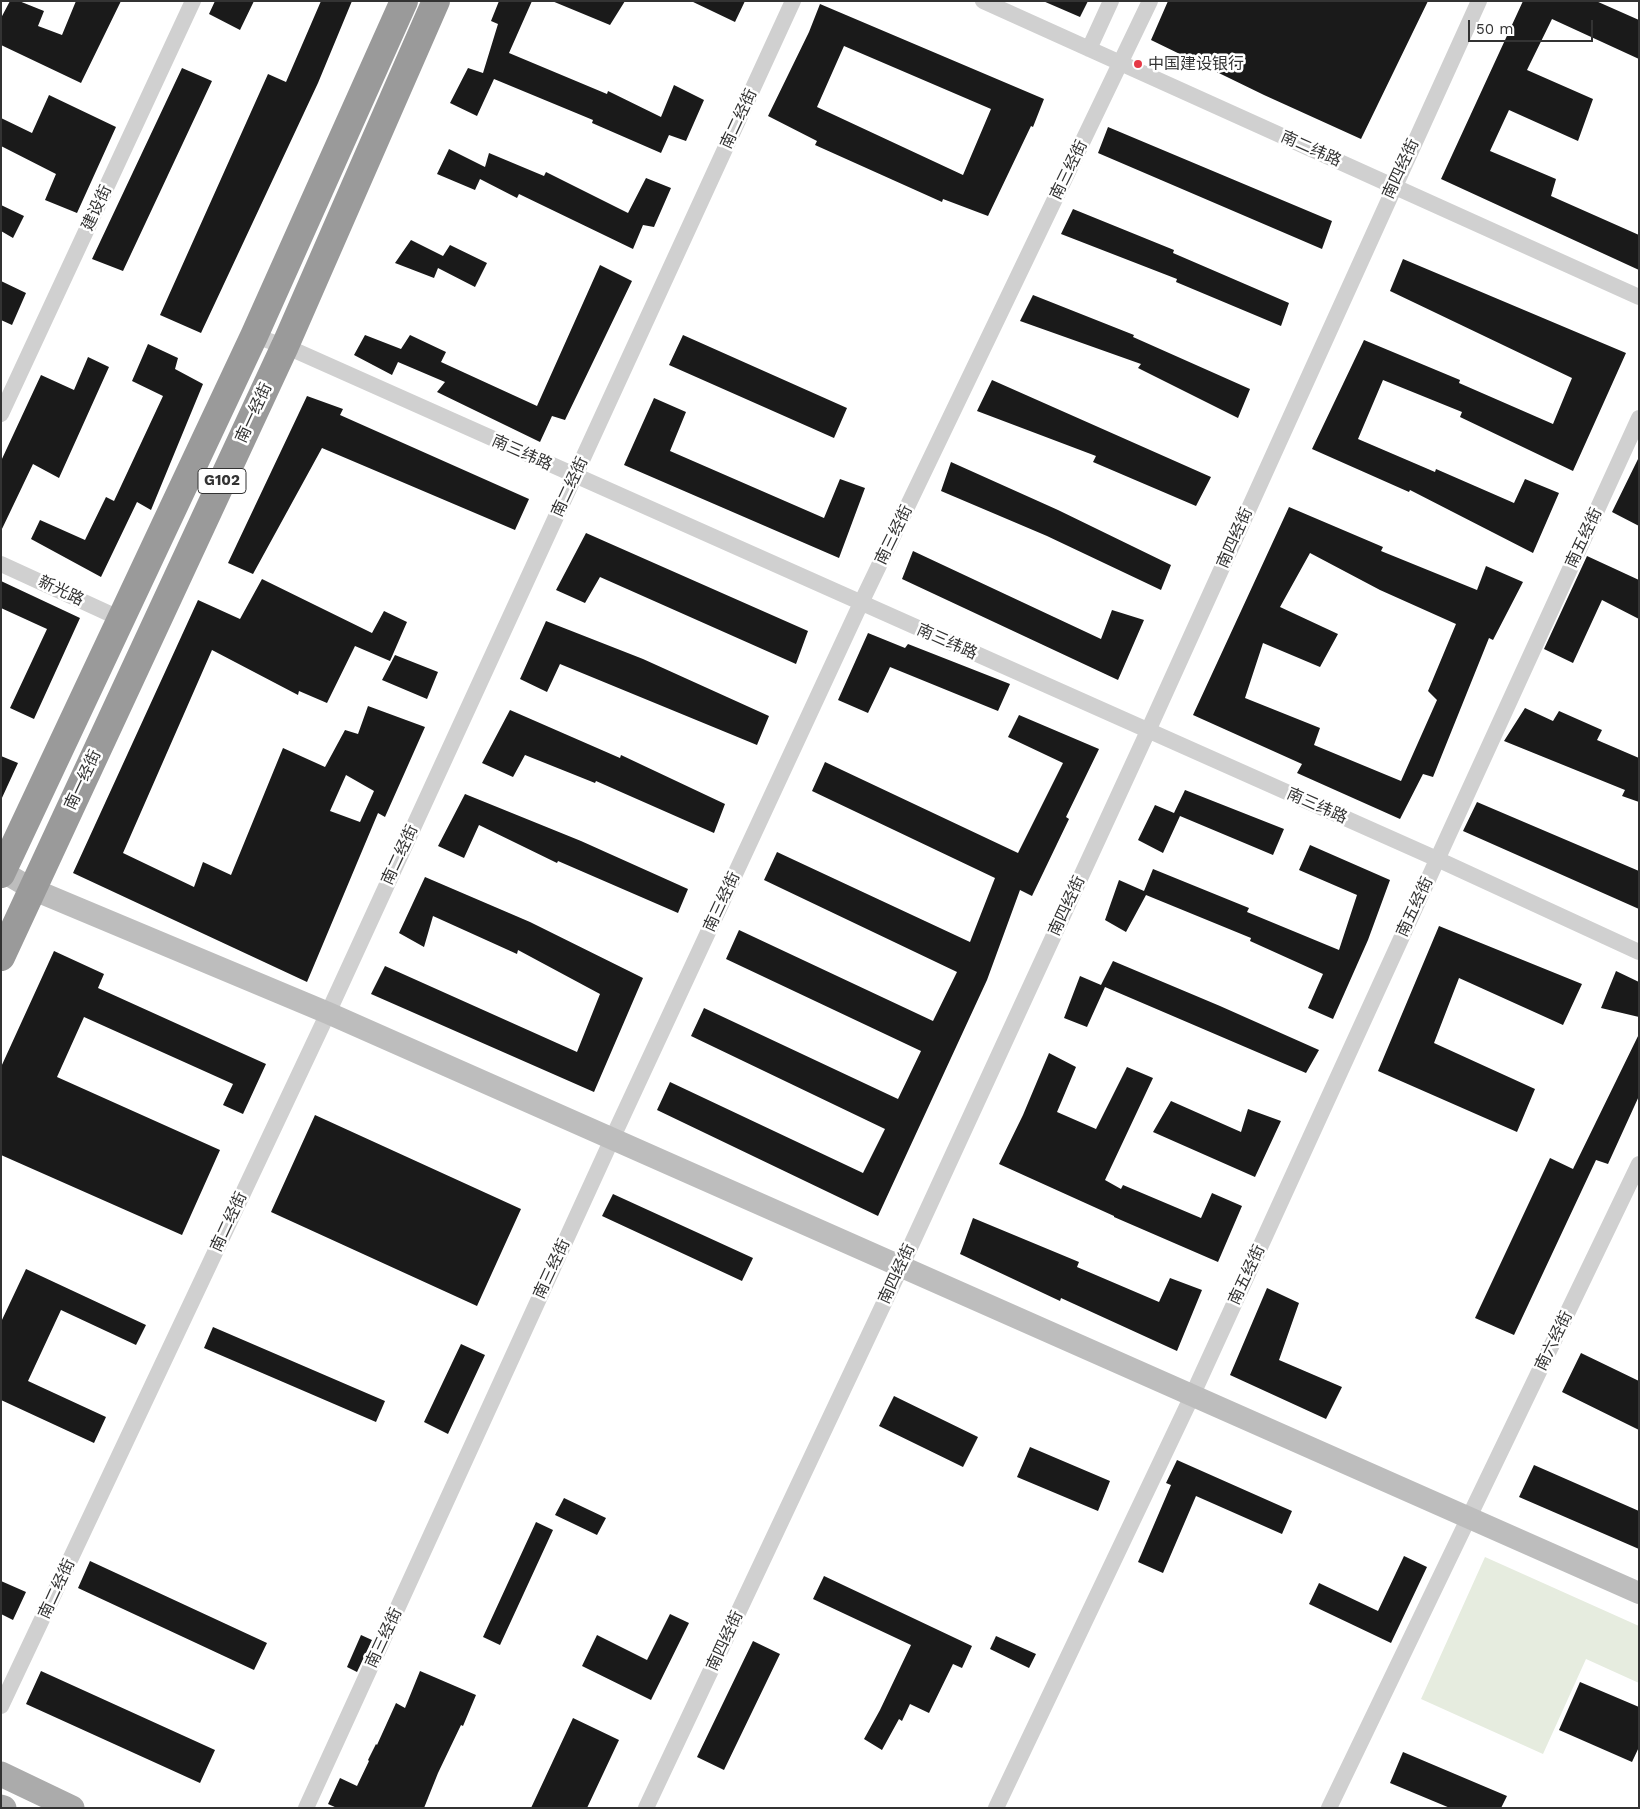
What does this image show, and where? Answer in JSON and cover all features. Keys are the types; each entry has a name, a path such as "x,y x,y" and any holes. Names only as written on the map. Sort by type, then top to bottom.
{"highway":[{"name":"南一经街","path":"1,957 15,880 121,619 254,336 404,1"},
{"name":"南一经街","path":"15,880 285,346 436,1"}],"main road":[{"path":"1,1774 72,1808"},
{"path":"1,1782 57,1808"}],"street":[{"name":"建设街","path":"1,414 193,1"},
{"name":"南二经街","path":"1,1706 328,1013 793,1"},
{"name":"南二纬路","path":"983,1 1639,296"},
{"path":"1089,49 1112,1"},
{"name":"南三经街","path":"306,1808 612,1139 861,603 1150,1"},
{"name":"南四经街","path":"646,1808 901,1267 1148,730 1393,186 1479,1"},
{"name":"南三纬路","path":"254,336 285,346 1437,859 1639,952"},
{"name":"南五经街","path":"996,1808 1192,1396 1639,418"},
{"name":"新光路","path":"1,564 121,619"},
{"path":"15,880 328,1013 1639,1593"},
{"name":"南六经街","path":"1328,1808 1639,1164"}],"shaded area":[{"path":"1485,1557 1639,1626 1639,1683 1586,1659 1543,1754 1421,1699"}],"building":[{"path":"10,1 19,1 44,11 38,26 62,35 76,1 121,1 81,83 1,45 1,18"},
{"path":"215,1 254,1 240,30 209,14"},
{"path":"321,1 352,1 318,83 201,333 160,315 268,74 286,82"},
{"path":"499,1 532,1 509,53 607,94 608,91 661,117 674,85 704,100 686,141 669,135 661,153 592,123 593,120 494,79 477,116 450,103 468,68 483,73 498,24 491,21"},
{"path":"552,1 625,1 610,25"},
{"path":"691,1 745,1 735,22"},
{"path":"1043,1 1088,1 1080,17"},
{"path":"1168,1 1428,1 1361,139 1264,95 1151,40"},
{"path":"1523,1 1596,1 1639,20 1639,59 1552,19 1527,70 1593,99 1578,141 1509,110 1490,151 1556,179 1551,196 1639,235 1639,270 1441,179"},
{"path":"820,4 1044,99 1033,127 1031,126 988,216 943,199 942,202 815,145 817,141 768,116 809,32","holes":["844,46 991,109 963,175 817,107"]},
{"path":"182,68 212,81 123,271 92,259"},
{"path":"49,95 116,127 77,213 45,200 56,174 1,146 1,118 32,133"},
{"path":"1108,127 1332,221 1322,249 1098,153"},
{"path":"449,149 485,167 489,153 544,176 546,172 628,213 646,178 671,188 654,227 643,225 633,249 519,194 517,198 480,179 475,190 437,174"},
{"path":"1,205 24,216 13,238 1,231"},
{"path":"1073,209 1174,250 1173,253 1289,303 1281,326 1176,282 1177,279 1061,234"},
{"path":"411,240 443,256 450,245 487,263 475,287 438,268 434,278 395,263"},
{"path":"1403,259 1626,353 1573,471 1460,417 1462,412 1383,380 1358,439 1435,472 1436,469 1514,503 1525,479 1559,493 1533,553 1410,490 1409,492 1312,449 1364,340 1460,380 1459,383 1553,424 1572,378 1390,291"},
{"path":"600,265 632,281 565,420 552,416 540,442 437,392 445,382 398,362 392,375 354,355 365,335 401,349 410,335 446,352 441,362 537,406"},
{"path":"1,281 26,293 12,325 1,320"},
{"path":"1033,295 1134,335 1133,337 1250,389 1238,418 1138,368 1141,364 1020,321"},
{"path":"683,335 847,408 834,438 669,365"},
{"path":"148,344 178,358 175,369 203,384 151,510 137,502 101,577 31,539 40,520 85,540 106,497 114,501 163,396 132,381"},
{"path":"88,357 109,367 59,478 33,464 1,531 1,461 41,375 74,390"},
{"path":"992,380 1211,477 1196,506 1093,462 1096,456 977,411"},
{"path":"307,396 343,409 340,415 529,499 515,530 322,448 253,574 228,563"},
{"path":"654,398 686,412 670,451 824,518 840,479 865,488 839,558 624,465"},
{"path":"1639,457 1639,526 1612,512"},
{"path":"951,462 1058,510 1171,565 1161,590 1047,536 941,491"},
{"path":"1289,507 1383,547 1381,551 1477,590 1486,566 1523,582 1493,640 1489,638 1433,777 1423,774 1400,819 1297,773 1302,764 1193,715","holes":["1310,553 1380,590 1456,624 1428,691 1437,700 1401,781 1314,745 1320,728 1245,698 1263,643 1320,667 1338,634 1280,607"]},
{"path":"586,533 808,631 796,664 600,577 585,603 556,590"},
{"path":"913,551 1101,639 1112,610 1144,620 1118,680 902,579"},
{"path":"1587,556 1639,580 1639,619 1602,600 1573,663 1544,649"},
{"path":"262,579 372,633 384,611 407,622 390,661 355,646 327,703 299,691 298,695 212,650 123,853 194,887 203,862 231,875 283,748 325,767 345,730 358,734 368,706 425,727 385,817 378,813 307,982 73,873 198,600 240,619","holes":["346,775 374,791 360,822 330,811"]},
{"path":"1,581 80,618 34,719 10,708 47,629 1,608"},
{"path":"546,621 643,659 769,716 757,745 560,664 547,692 520,679"},
{"path":"868,633 905,648 908,644 1010,684 998,711 890,667 868,713 838,700"},
{"path":"395,655 438,672 427,699 382,680"},
{"path":"1525,708 1553,721 1559,711 1602,730 1597,740 1639,758 1639,802 1622,796 1625,790 1504,741"},
{"path":"510,710 620,758 621,755 725,804 714,833 596,781 595,783 525,755 513,777 482,763"},
{"path":"1019,715 1099,749 1066,817 1069,819 1032,896 1020,890 987,980 878,1216 657,1110 670,1082 863,1173 885,1129 691,1036 704,1008 898,1099 921,1051 726,959 739,930 933,1021 957,972 764,880 777,852 970,942 995,878 812,791 825,762 1018,853 1063,763 1008,737"},
{"path":"1,756 18,763 1,800"},
{"path":"1185,790 1284,829 1273,855 1180,816 1163,853 1138,840 1155,805 1174,813"},
{"path":"465,794 581,841 688,889 678,913 558,861 557,863 479,825 464,858 438,846"},
{"path":"1477,802 1639,871 1639,909 1463,831"},
{"path":"1310,845 1390,880 1368,940 1333,1019 1308,1008 1323,974 1250,941 1251,938 1146,895 1126,932 1105,920 1119,880 1144,891 1153,869 1249,908 1247,912 1339,950 1357,895 1299,870"},
{"path":"425,877 530,922 643,978 594,1092 371,994 385,966 577,1052 600,994 518,950 517,954 433,916 424,947 399,933"},
{"path":"1439,926 1582,984 1563,1025 1459,978 1434,1043 1535,1089 1517,1132 1378,1071"},
{"path":"54,951 104,974 98,988 266,1064 243,1114 223,1105 233,1084 84,1017 57,1077 220,1150 182,1235 1,1155 1,1067"},
{"path":"1113,961 1319,1050 1306,1073 1105,987 1087,1027 1064,1018 1080,976 1101,985"},
{"path":"1616,971 1639,982 1639,1017 1601,1008"},
{"path":"1639,1034 1639,1096 1608,1164 1596,1160 1514,1335 1475,1318 1550,1158 1573,1169"},
{"path":"1049,1053 1076,1067 1057,1112 1096,1129 1127,1067 1153,1078 1105,1180 1121,1189 1123,1185 1201,1218 1212,1193 1242,1206 1218,1262 999,1164 1023,1115"},
{"path":"1171,1101 1241,1132 1248,1109 1281,1121 1255,1177 1153,1132"},
{"path":"315,1115 521,1209 477,1306 271,1212"},
{"path":"613,1194 753,1258 742,1281 602,1216"},
{"path":"973,1218 1079,1262 1077,1267 1159,1302 1170,1278 1202,1290 1177,1351 1061,1298 1060,1301 960,1254"},
{"path":"26,1269 146,1325 136,1345 61,1310 28,1381 106,1417 94,1443 1,1400 1,1322"},
{"path":"1267,1288 1299,1303 1279,1360 1342,1387 1326,1419 1230,1375"},
{"path":"213,1327 385,1401 376,1422 204,1348"},
{"path":"461,1344 485,1355 448,1434 424,1422"},
{"path":"1581,1353 1639,1381 1639,1430 1562,1392"},
{"path":"894,1396 978,1437 963,1467 879,1426"},
{"path":"1030,1447 1110,1481 1098,1511 1017,1477"},
{"path":"1177,1460 1292,1511 1282,1534 1196,1496 1163,1573 1138,1562 1171,1485 1166,1483"},
{"path":"1534,1465 1639,1511 1639,1549 1519,1497"},
{"path":"564,1498 606,1518 597,1535 555,1515"},
{"path":"536,1522 553,1530 500,1645 483,1637"},
{"path":"1404,1556 1427,1567 1391,1643 1309,1604 1319,1583 1378,1611"},
{"path":"90,1561 267,1643 254,1670 78,1588"},
{"path":"824,1576 972,1646 962,1668 953,1664 929,1713 910,1704 902,1721 899,1719 882,1750 864,1739 911,1645 813,1599"},
{"path":"1,1581 26,1592 13,1620 1,1614"},
{"path":"670,1614 689,1623 651,1700 582,1666 597,1635 647,1660"},
{"path":"361,1635 372,1640 357,1672 347,1667"},
{"path":"996,1636 1036,1654 1029,1668 990,1649"},
{"path":"753,1641 780,1654 724,1770 697,1757"},
{"path":"41,1671 215,1750 200,1783 26,1704"},
{"path":"420,1671 476,1695 463,1726 461,1725 438,1773 424,1808 337,1808 328,1804 340,1778 357,1786 396,1703 405,1708"},
{"path":"1580,1682 1639,1707 1639,1747 1632,1762 1559,1730"},
{"path":"573,1718 619,1740 587,1808 531,1808"},
{"path":"1403,1752 1507,1796 1501,1808 1450,1808 1390,1783"}],"place":[{"name":"中国建设银行","path":"1138,64"}]}
